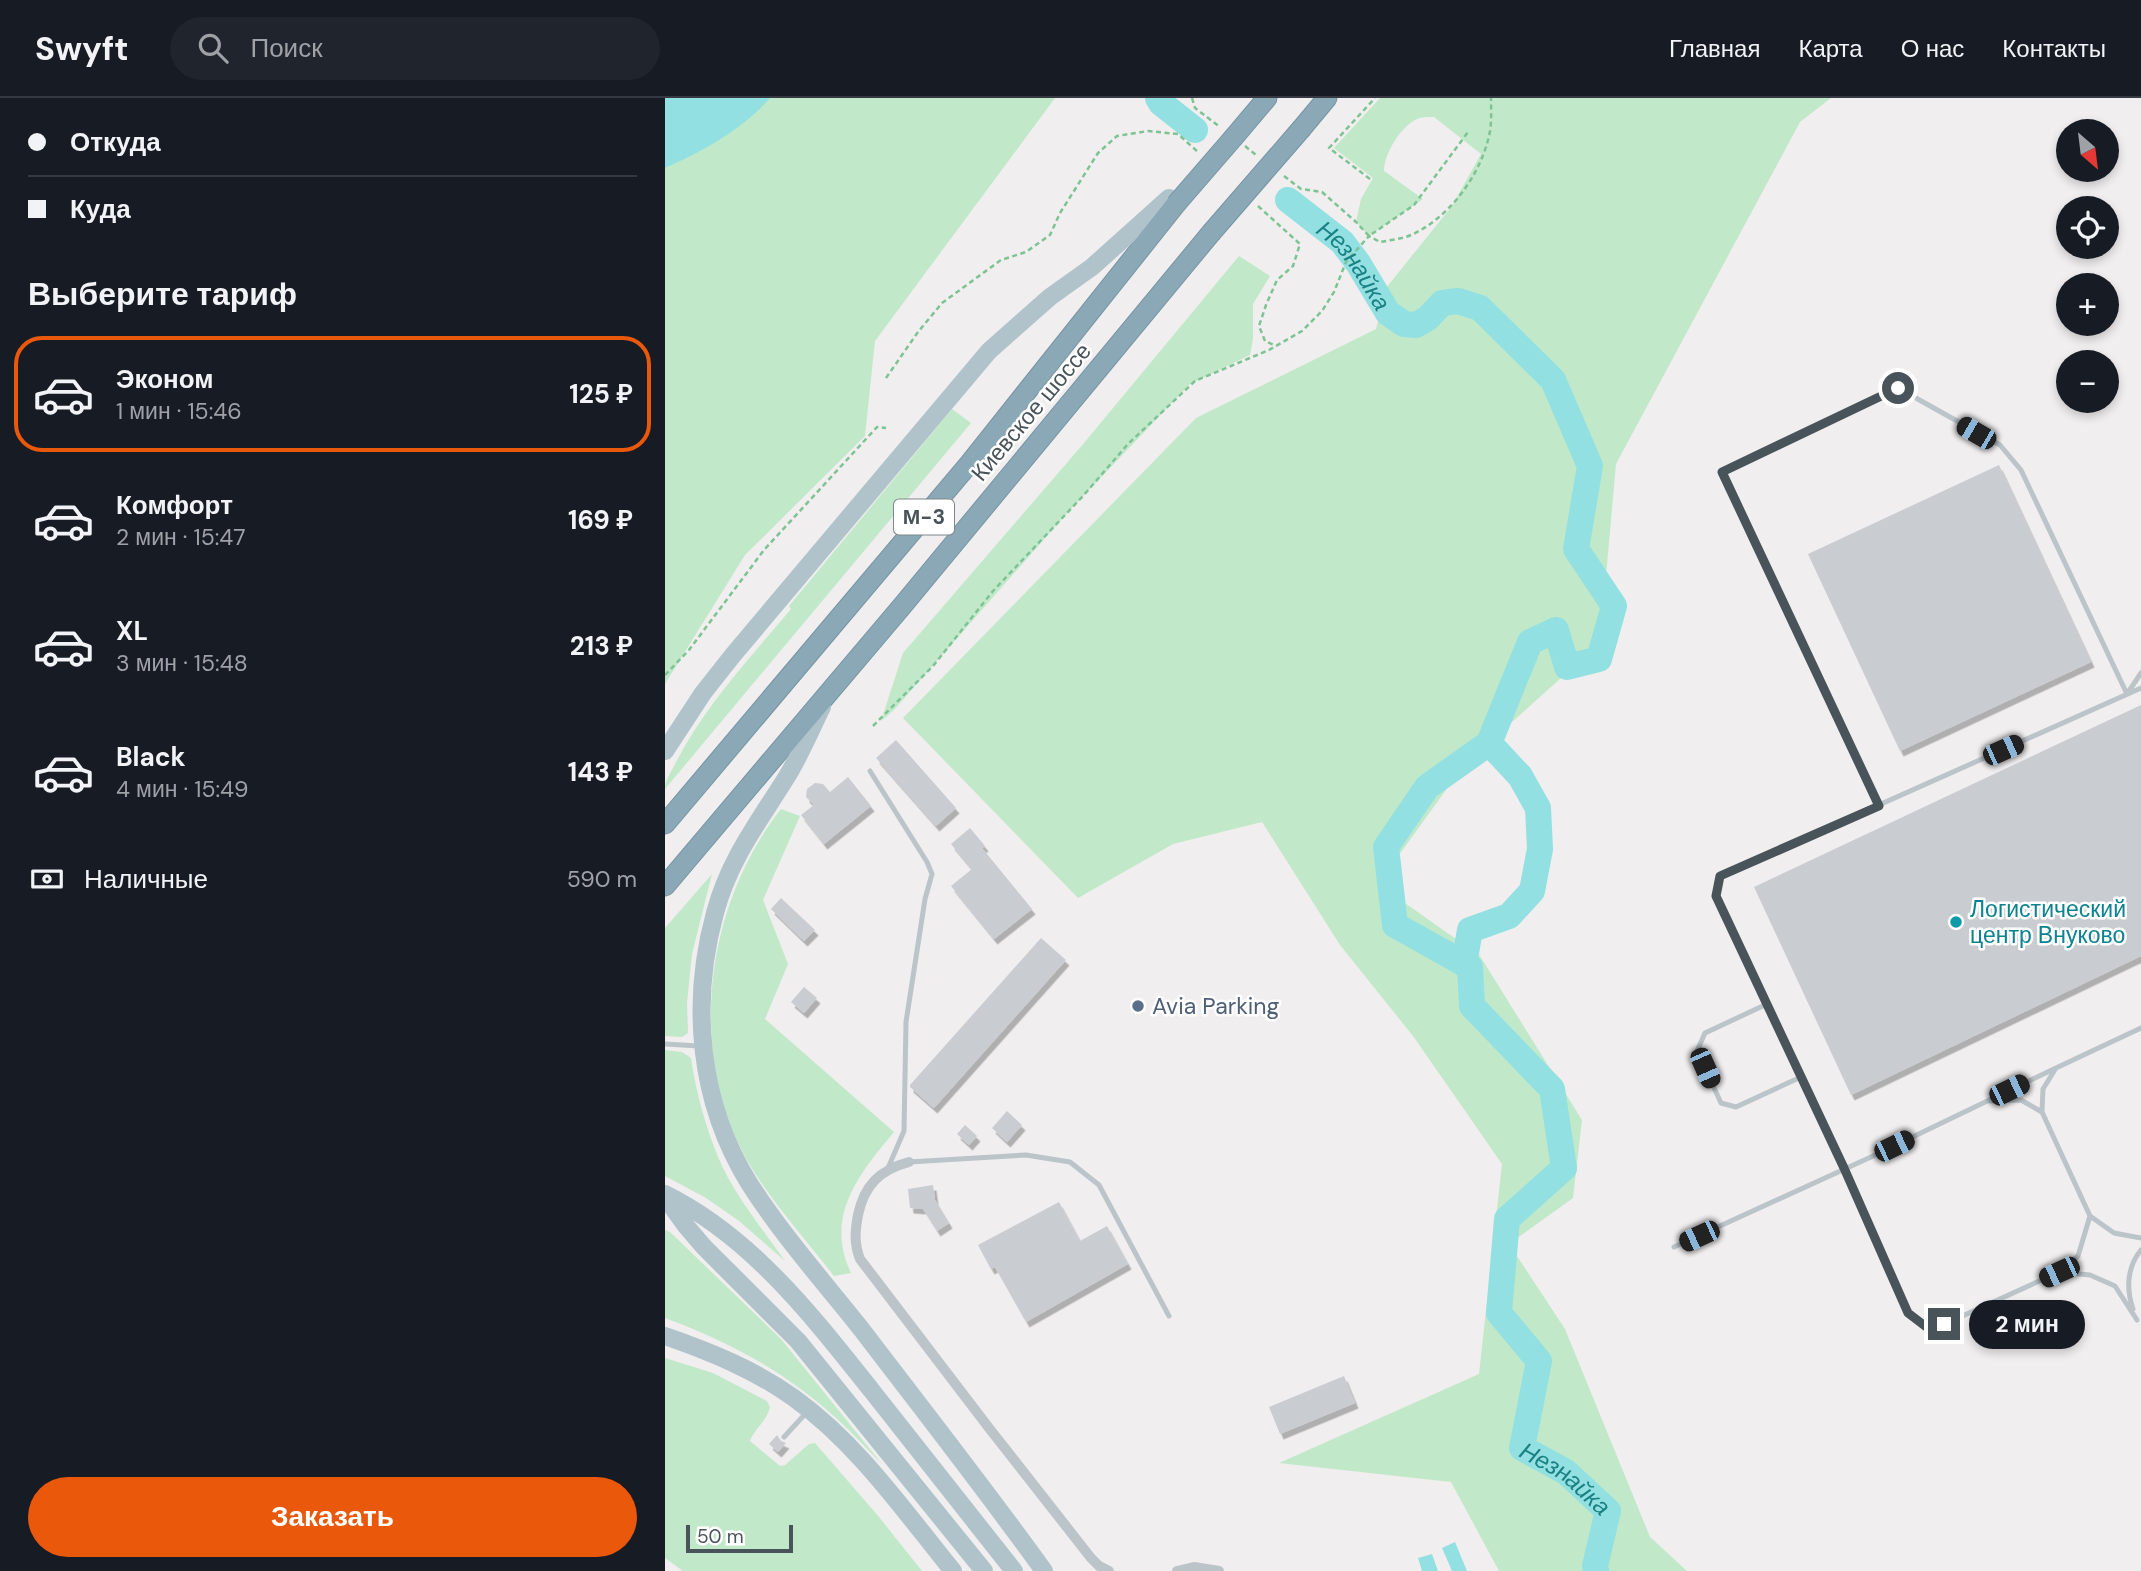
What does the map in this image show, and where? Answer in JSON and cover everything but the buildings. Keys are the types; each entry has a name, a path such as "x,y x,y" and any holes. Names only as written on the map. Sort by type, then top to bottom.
{"highway":[{"name":"Киевское шоссе","path":"665,886 1327,98"},
{"name":"Киевское шоссе","path":"665,824 969,464 1173,201 1266,99"}],"main road":[{"path":"665,751 703,693 733,655 989,351 1049,297 1092,267 1173,201"},
{"path":"829,693 787,776 747,837 726,880 715,914 703,970 701,1002 702,1046 710,1092 730,1147 748,1181 1044,1571"},
{"path":"665,1196 715,1225 764,1265 815,1320 1014,1571"},
{"path":"665,1196 704,1247 799,1341 984,1571"},
{"path":"665,1336 745,1368 809,1410 876,1476 953,1571"}],"street":[{"path":"908,1162 886,1171 871,1184 861,1200 855,1228 860,1259 1083,1547 1099,1566 1109,1571"},
{"path":"1177,1571 1195,1567 1219,1571"}],"lane":[{"path":"1879,806 1722,472 1898,388 2000,445 2021,470 2127,694"},
{"path":"2127,694 2141,673"},
{"path":"2090,1216 2078,1256 2059,1272 1929,1329 1908,1313 1844,1168 1716,896 1720,876 2141,688"},
{"path":"870,771 932,874 925,899 907,1022 904,1131 886,1171"},
{"path":"1767,1004 1705,1033 1697,1051 1721,1103 1736,1107 1801,1077"},
{"path":"1674,1247 2141,1028"},
{"path":"665,1044 702,1046"},
{"path":"2056,1068 2043,1089 2042,1112 2090,1216 2114,1233 2141,1238"},
{"path":"1985,1102 2021,1100 2042,1112"},
{"path":"908,1162 1026,1155 1070,1162 1099,1185 1169,1316"},
{"path":"2141,1250 2134,1259 2128,1279 2130,1302 2141,1328"},
{"path":"2059,1272 2090,1275 2115,1286 2137,1320"},
{"path":"784,1437 809,1410"}],"path":[{"path":"1192,98 1195,108 1227,132"},
{"path":"1370,179 1329,148 1375,98"},
{"path":"1280,173 1301,190 1322,192 1380,243 1409,236 1431,223 1457,199 1480,164 1490,134 1491,98"},
{"path":"873,726 933,666 993,592 1128,444 1195,381 1269,350 1302,331 1322,311 1334,292 1346,262 1369,236 1414,205 1468,132"},
{"path":"1238,141 1259,157"},
{"path":"665,675 689,650 764,550 877,427 886,428"}],"green space":[{"path":"665,98 1055,98 875,341 865,436 745,555 665,684"},
{"path":"1380,98 1831,98 1800,122 1616,464 1600,643 1464,765 1378,884 1480,956 1582,1120 1573,1198 1509,1244 1565,1329 1650,1537 1687,1571 1499,1571 1451,1482 1279,1463 1479,1374 1502,1164 1413,1036 1340,945 1262,822 1173,844 1078,898 903,718 1196,418 1376,329 1386,288 1452,206 1481,154 1434,117 1421,118 1411,123 1390,149 1384,171 1423,199 1369,236 1356,222 1361,199 1373,178 1334,148"},
{"path":"1239,256 1270,276 1253,304 1250,355 1190,384 1068,512 893,711 881,721 903,653 1084,443"},
{"path":"952,409 971,423 665,789 666,782 687,743 714,703 791,609 789,606"},
{"path":"781,809 800,816 763,900 788,964 765,1019 894,1132 869,1164 849,1197 841,1233 851,1273 834,1276 762,1184 731,1127 718,1082 711,1034 712,986 720,938 734,892 755,848"},
{"path":"712,874 692,954 687,1003 688,1033 682,1037 665,1036 665,928"},
{"path":"665,1050 682,1052 691,1058 701,1108 718,1157 740,1198 785,1261 739,1221 706,1198 665,1176"},
{"path":"665,1230 781,1339 882,1464 835,1417 771,1369 731,1346 665,1318"},
{"path":"665,1358 713,1373 767,1401 770,1407 768,1412 750,1441 780,1466 785,1465 809,1444 815,1443 922,1571 683,1571 665,1558"}],"water":[{"path":"665,98 770,98 747,120 721,139 665,168"},
{"path":"1455,1542 1467,1571 1452,1571 1442,1548"},
{"path":"1432,1554 1438,1571 1422,1571 1418,1558"}],"waterway":[{"name":"Незнайка","path":"1158,98 1195,130"},
{"name":"Незнайка","path":"1288,200 1342,242 1388,313 1404,324 1416,325 1428,318 1442,303 1458,301 1480,308 1553,380 1590,466 1576,549 1614,606 1599,659 1567,667 1556,630 1530,642 1489,743 1427,787 1386,847 1395,925 1470,967 1472,1006 1552,1089 1564,1168 1507,1219 1499,1313 1539,1361 1522,1448 1566,1472 1608,1511 1596,1571"},
{"path":"1464,964 1470,930 1509,916 1532,891 1540,849 1538,808 1520,776 1489,743"}],"place":[{"name":"Логистический центр Внуково","path":"1956,922"},
{"name":"Avia Parking","path":"1138,1006"}],"route":[{"path":"1898,388 1722,472 1879,806 1720,876 1716,896 1844,1168 1908,1313 1929,1329 1944,1324"}]}
